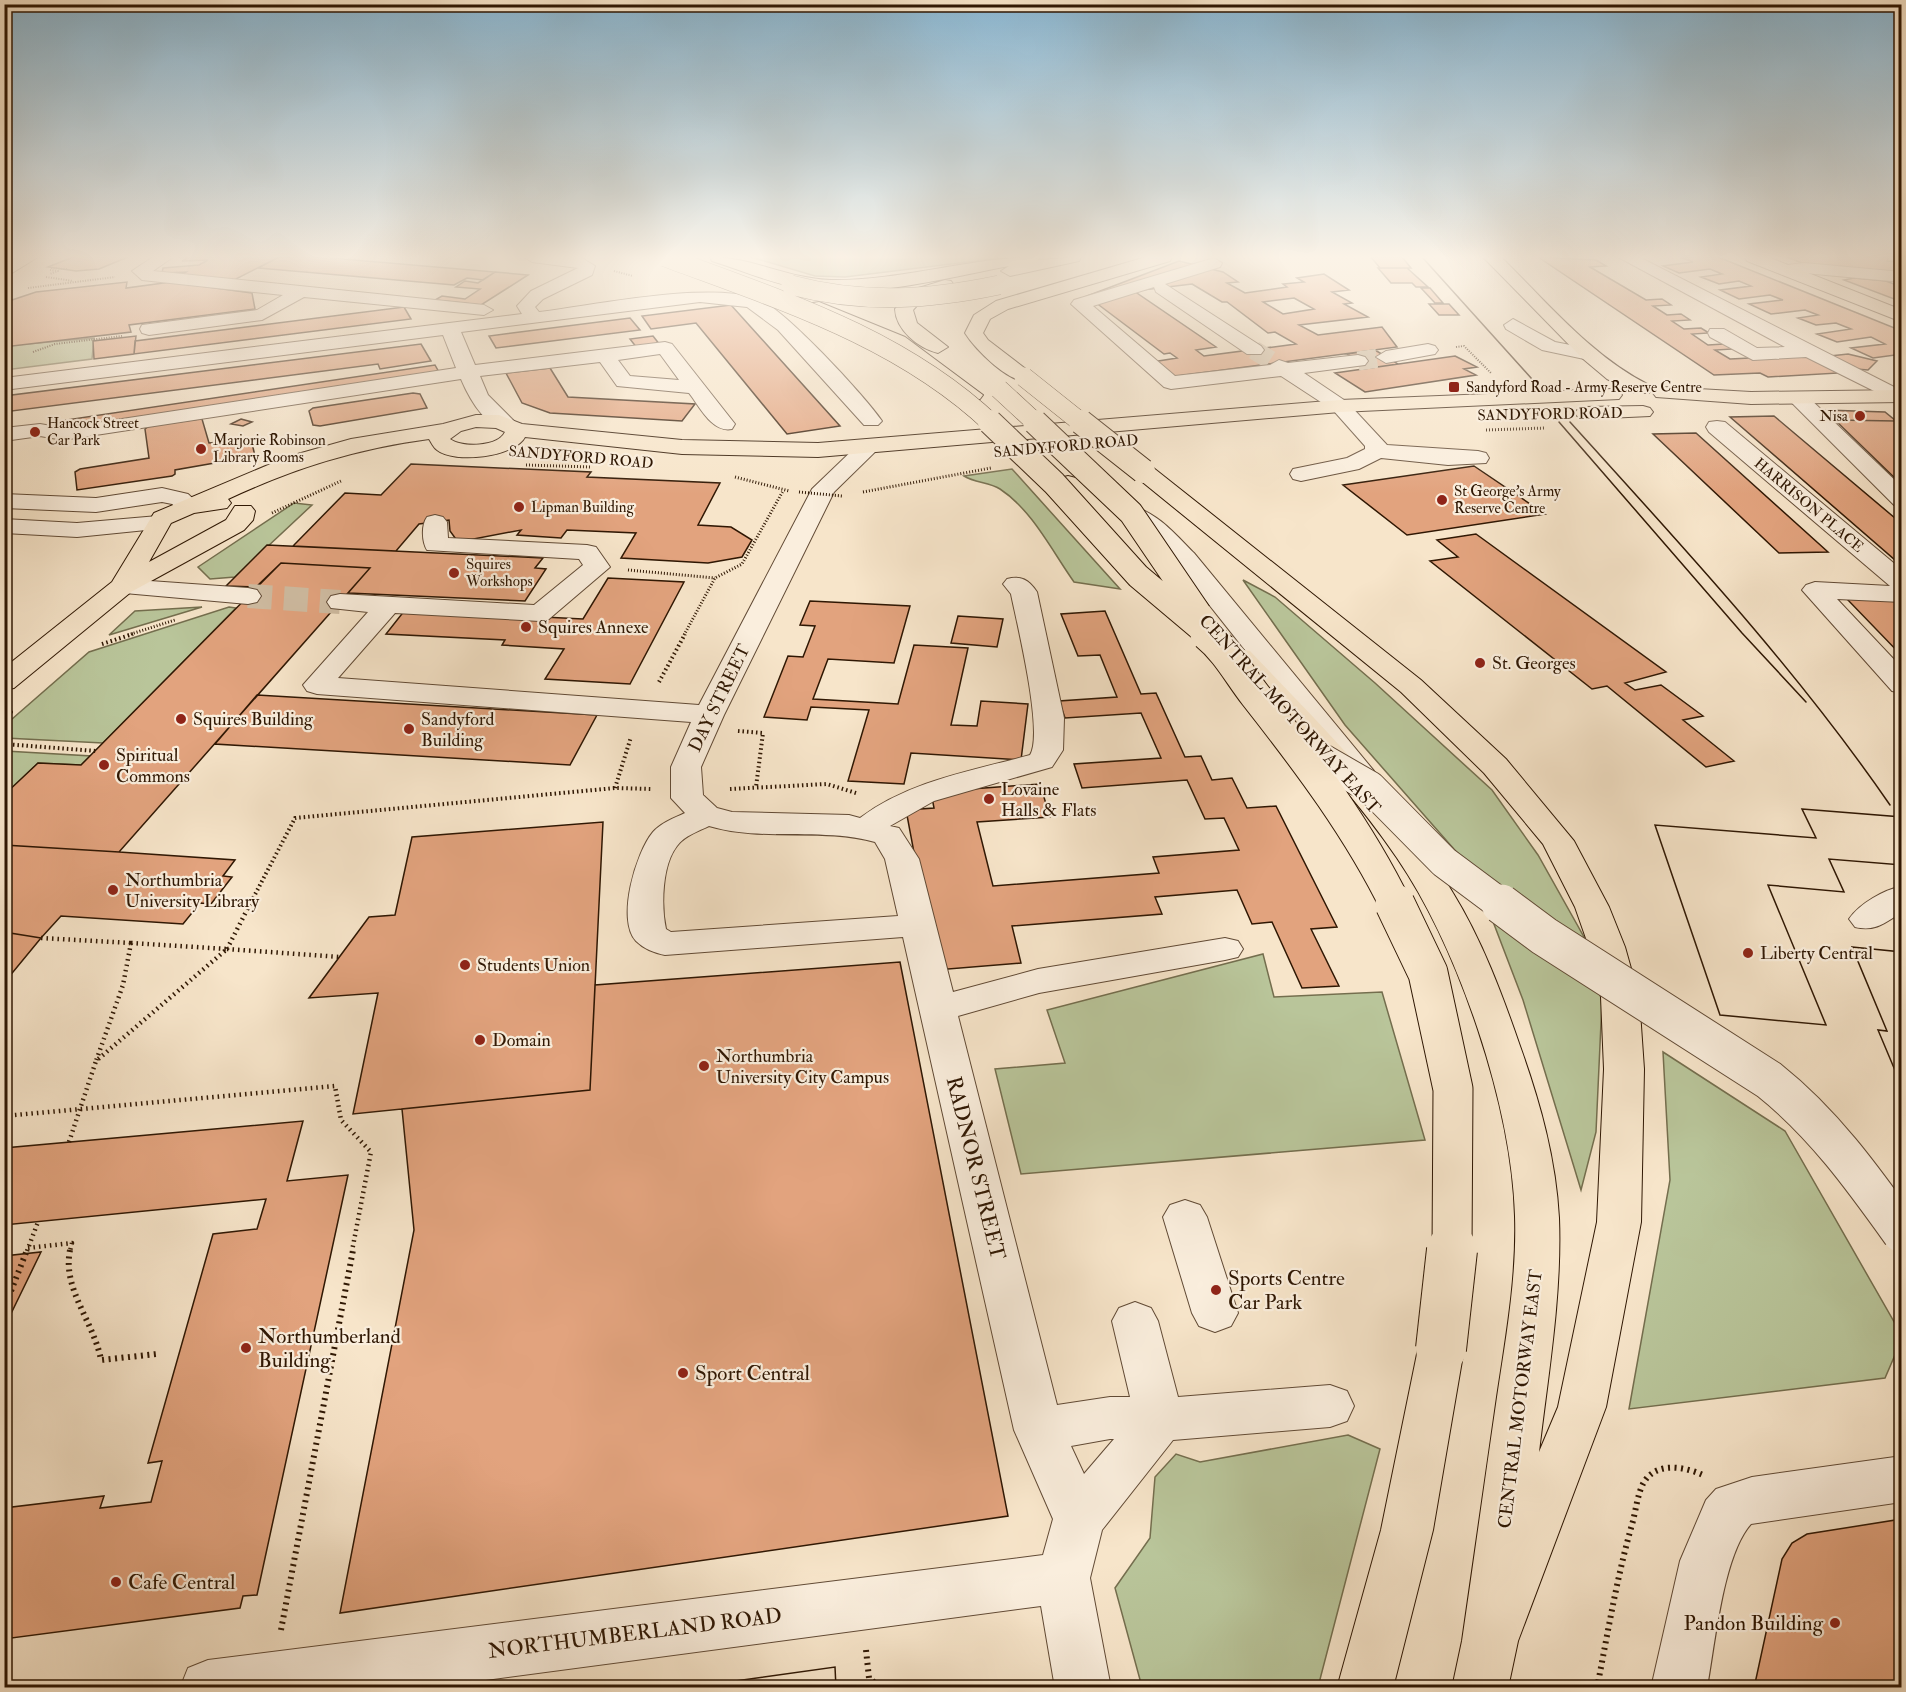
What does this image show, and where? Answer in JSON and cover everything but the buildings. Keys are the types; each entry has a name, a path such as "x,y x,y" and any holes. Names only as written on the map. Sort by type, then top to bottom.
{"main road":[{"name":"CENTRAL MOTORWAY EAST","path":"863,336 895,351 937,378 974,406 1054,483 1138,576 1224,649 1245,682 1292,742 1346,820 1388,890 1428,973 1453,1089 1452,1264 1441,1349 1407,1530 1365,1688"},
{"name":"CENTRAL MOTORWAY EAST","path":"886,336 985,387 1068,483 1133,541 1331,754 1378,811 1432,886 1465,952 1506,1060 1529,1142 1537,1216 1536,1283 1485,1664"},
{"path":"923,336 955,359"},
{"path":"976,336 981,344 1411,686 1495,766 1558,841 1592,907 1607,947 1620,997 1624,1070 1620,1222 1582,1407 1485,1664"},
{"path":"1571,336 1589,354 1614,388 1616,403 1643,412"},
{"path":"985,387 1098,479 1131,513 1224,649"},
{"name":"SANDYFORD ROAD","path":"1614,388 1347,413 849,465 709,467 488,449 467,451 451,435 476,422 713,448 869,447 1347,413 1665,412 1670,400 1642,389 1614,388"},
{"path":"1670,400 1901,397"},
{"path":"488,449 508,443 516,434 511,427"},
{"path":"297,484 451,435"},
{"path":"122,587 158,526 169,513 194,505 261,475 325,452 389,438 451,435"},
{"path":"194,505 230,504 249,515"},
{"path":"158,526 167,535 189,537 249,515"},
{"path":"4,682 122,587 169,564 249,515"}],"street":[{"path":"4,384 379,336"},
{"path":"453,336 479,398 511,427"},
{"path":"794,336 871,421"},
{"path":"1117,336 1171,383 1281,367 1358,361"},
{"path":"1233,336 1254,350"},
{"path":"1527,336 1534,342 1555,350 1589,354"},
{"path":"1723,336 1753,354 1810,351"},
{"path":"1781,336 1901,397"},
{"path":"4,435 40,430 63,434 468,372 665,348 723,424"},
{"path":"1386,357 1428,350"},
{"path":"605,355 624,382 695,387"},
{"path":"1281,367 1347,413 1376,445 1376,451"},
{"path":"451,435 469,415 479,398"},
{"path":"1798,398 1902,501"},
{"name":"HARRISON PLACE","path":"1717,427 1902,583"},
{"name":"DAY STREET","path":"696,803 686,767 709,715 824,489 869,447"},
{"path":"1301,474 1315,468 1365,460 1376,451 1448,458 1478,458"},
{"path":"4,501 96,505 162,495 194,505"},
{"path":"1131,513 1157,530 1185,558 1342,749 1370,787 1444,862 1544,936 1769,1080 1796,1101 1818,1123 1859,1174 1902,1233"},
{"path":"340,602 540,613 597,567 587,552 436,545 435,522"},
{"path":"4,526 77,530 158,526"},
{"path":"919,925 665,944 649,934 646,922 652,858 696,803 730,822 849,825 877,821 923,794 1041,762 1048,750 1049,718 1024,592 1016,585"},
{"path":"122,587 248,596"},
{"path":"1902,594 1815,590 1902,685"},
{"path":"388,605 317,685 709,715"},
{"path":"1292,742 1370,787"},
{"name":"RADNOR STREET","path":"877,821 902,860 1039,1430 1079,1519"},
{"path":"1867,919 1902,896"},
{"path":"937,1009 1038,981 1225,949"},
{"path":"1185,1216 1215,1313"},
{"path":"1135,1321 1160,1420"},
{"path":"1039,1430 1110,1418 1160,1420 1329,1406"},
{"path":"1083,1688 1063,1578 1079,1519 1160,1420"},
{"path":"1678,1688 1710,1548 1725,1515 1736,1505 1902,1479"},
{"name":"NORTHUMBERLAND ROAD","path":"208,1688 1063,1578"}],"path":[{"path":"27,354 56,344 122,336"},
{"path":"1428,350 1464,346 1493,375"},
{"path":"519,465 597,468"},
{"path":"854,494 993,467"},
{"path":"734,477 783,491 842,496"},
{"path":"249,515 342,480"},
{"path":"597,567 715,578 742,564 783,491"},
{"path":"615,788 635,724 715,578"},
{"path":"98,645 184,617"},
{"path":"4,718 19,705"},
{"path":"4,711 11,712"},
{"path":"4,744 96,751"},
{"path":"96,1061 226,951 295,818 615,788 696,803 827,784 863,795 877,821"},
{"path":"42,938 340,957"},
{"path":"69,1142 123,986 131,943"},
{"path":"4,1116 335,1086 341,1120 371,1152 271,1680"},
{"path":"4,1309 38,1222"},
{"path":"28,1248 72,1243 68,1266 77,1298 98,1340 101,1360 157,1354"},
{"path":"4,1280 16,1279"},
{"path":"1597,1688 1622,1559 1644,1482 1651,1473 1668,1466 1686,1467 1713,1482 1736,1505"}],"green space":[{"path":"94,338 92,359 5,370 4,346"},
{"path":"1012,469 1120,589 1074,582 1032,519 1022,508 1000,489 964,476"},
{"path":"294,503 312,505 235,577 210,579 198,567"},
{"path":"1243,580 1275,597 1375,683 1492,790 1538,855 1584,937 1602,1001 1596,1132 1581,1190 1523,1000 1474,872 1345,725"},
{"path":"202,607 109,635 135,611"},
{"path":"229,607 236,608 103,743 5,738 4,726 89,652"},
{"path":"5,751 91,756 81,765 38,763 5,795"},
{"path":"1263,954 1274,997 1382,992 1425,1140 1021,1174 995,1069 1065,1063 1047,1010"},
{"path":"1663,1052 1785,1131 1901,1334 1901,1341 1885,1378 1629,1409 1670,1180"},
{"path":"1348,1435 1380,1449 1318,1687 1142,1687 1115,1588 1150,1538 1155,1477 1176,1454 1200,1462"}],"tunnel":[{"path":"1254,350 1275,363"},
{"path":"1358,361 1386,357"},
{"path":"248,596 340,602"}],"tram line":[{"path":"1493,336 1540,388"},
{"path":"1559,422 1742,633 1806,702"},
{"path":"1570,422 1777,656 1854,754 1890,805"}],"place":[{"name":"Sandyford Road - Army Reserve Centre","path":"1454,387"},
{"name":"Nisa","path":"1860,416"},
{"name":"Hancock Street Car Park","path":"35,432"},
{"name":"Marjorie Robinson Library Rooms","path":"201,449"},
{"name":"St George's Army Reserve Centre","path":"1442,500"},
{"name":"Lipman Building","path":"519,507"},
{"name":"Squires Workshops","path":"454,573"},
{"name":"Squires Annexe","path":"526,627"},
{"name":"St. Georges","path":"1480,663"},
{"name":"Squires Building","path":"181,719"},
{"name":"Sandyford Building","path":"409,729"},
{"name":"Spiritual Commons","path":"104,765"},
{"name":"Lovaine Halls & Flats","path":"989,799"},
{"name":"Northumbria University Library","path":"113,890"},
{"name":"Liberty Central","path":"1748,953"},
{"name":"Students Union","path":"465,965"},
{"name":"Domain","path":"480,1040"},
{"name":"Northumbria University City Campus","path":"704,1066"},
{"name":"Sports Centre Car Park","path":"1216,1290"},
{"name":"Northumberland Building","path":"246,1348"},
{"name":"Sport Central","path":"683,1373"},
{"name":"Cafe Central","path":"116,1582"},
{"name":"Pandon Building","path":"1835,1623"}]}
